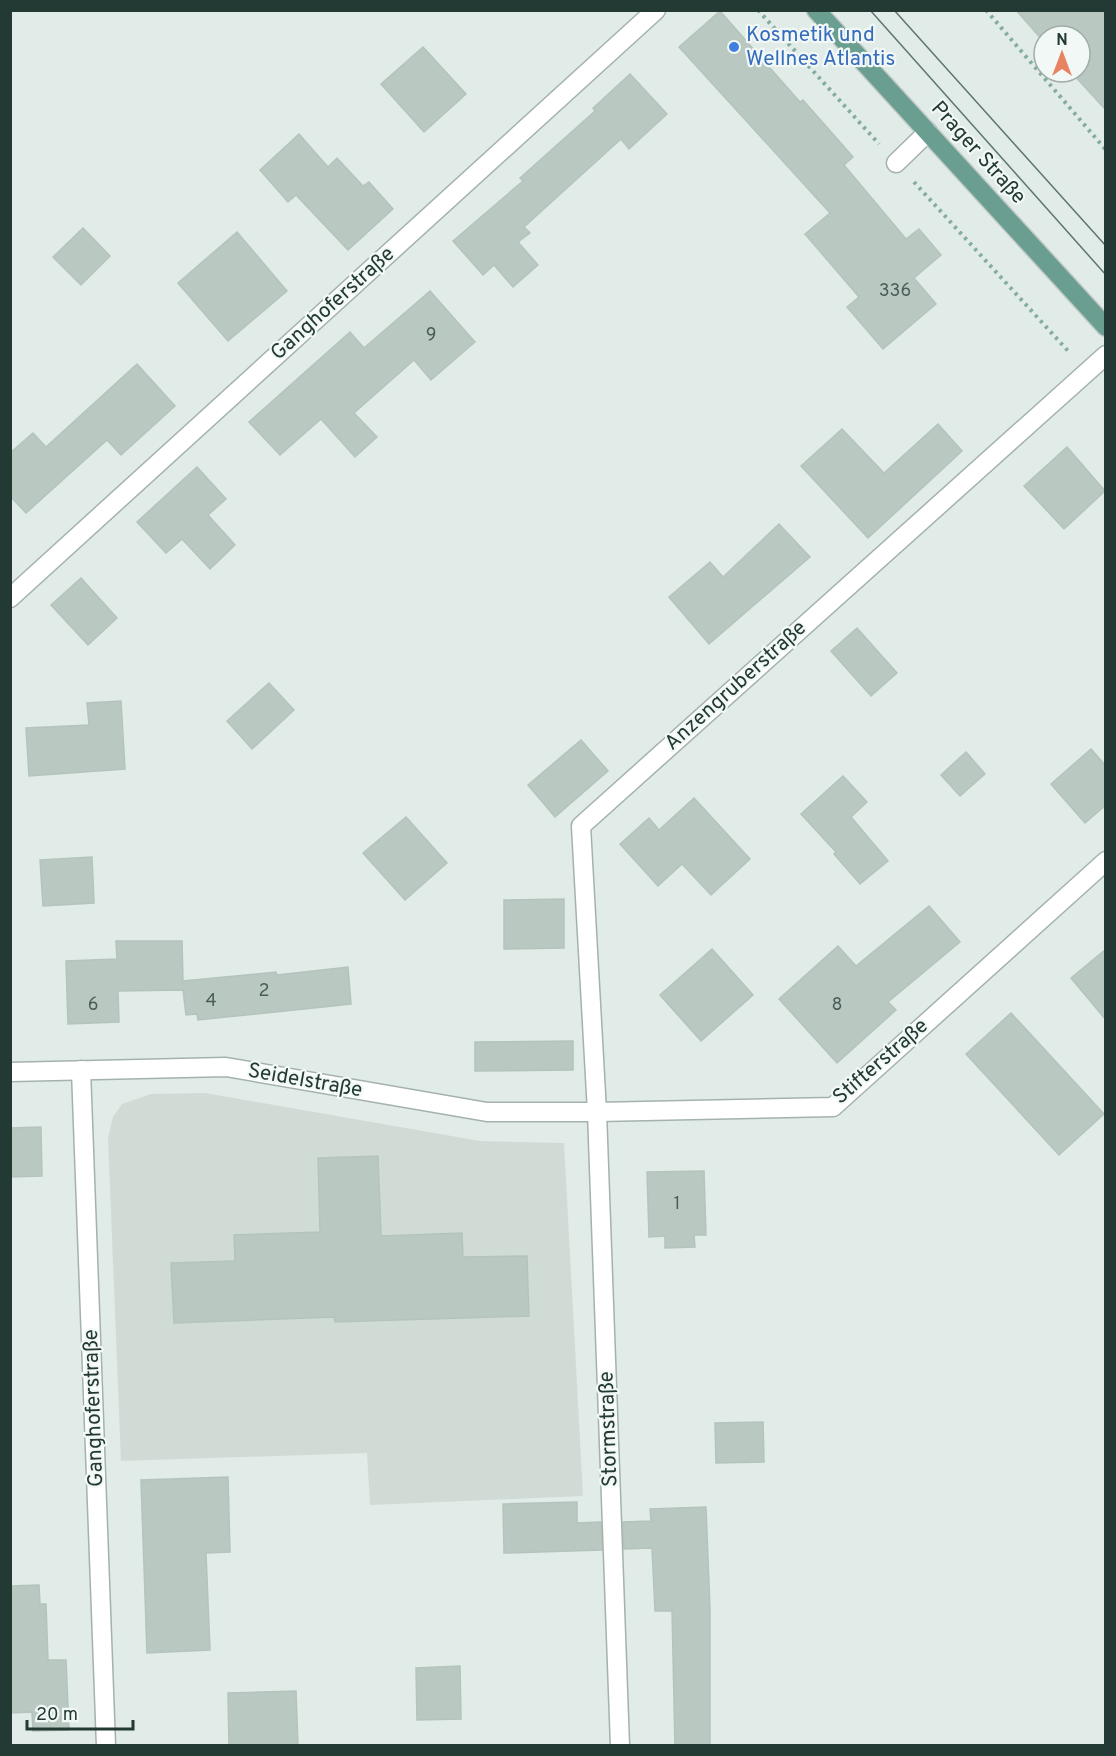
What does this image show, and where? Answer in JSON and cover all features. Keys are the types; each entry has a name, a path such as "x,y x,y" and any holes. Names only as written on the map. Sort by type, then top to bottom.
{"main road":[{"name":"Prager Straße","path":"816,10 1106,327"}],"street":[{"name":"Ganghoferstraße","path":"10,598 656,10"},
{"path":"896,163 928,132"},
{"name":"Anzengruberstraße","path":"597,1112 580,826 1106,355"},
{"name":"Stifterstraße","path":"597,1112 833,1107 1106,861"},
{"name":"Seidelstraße","path":"10,1072 226,1067 487,1112 597,1112"},
{"name":"Ganghoferstraße","path":"81,1070 106,1746"},
{"name":"Stormstraße","path":"597,1112 620,1746"}],"path":[{"path":"758,10 1087,372"},
{"path":"986,10 1106,150"}],"shaded area":[{"path":"205,1093 480,1141 564,1143 583,1496 370,1505 367,1453 121,1461 108,1138 113,1117 122,1104 151,1094"}],"building":[{"path":"1016,10 1106,10 1106,110 1082,84 1092,84 1092,24 1032,24 1032,28"},
{"path":"720,11 800,102 803,100 853,157 844,165 906,239 919,229 941,255 914,278 936,304 883,349 847,307 859,297 805,234 830,213 679,47"},
{"path":"423,47 466,94 424,132 381,84"},
{"path":"630,74 667,114 629,149 621,139 524,227 530,233 518,242 538,265 513,287 494,265 483,275 453,241 523,181 520,178 595,111 593,108"},
{"path":"299,134 328,167 337,158 363,186 369,182 393,209 348,250 296,195 288,202 260,170"},
{"path":"83,228 110,256 81,285 53,257"},
{"path":"237,232 287,291 228,341 178,283"},
{"path":"430,291 475,342 431,380 414,360 354,413 377,437 355,457 321,419 280,455 249,422 350,332 364,348"},
{"path":"137,364 175,406 121,455 107,440 26,513 10,496 10,453 33,433 46,447"},
{"path":"938,424 962,451 868,538 801,466 842,429 884,473"},
{"path":"1067,447 1105,491 1064,529 1024,486"},
{"path":"197,467 226,499 208,515 235,545 210,569 182,539 166,553 137,522"},
{"path":"779,524 810,557 709,644 669,597 710,562 723,577"},
{"path":"81,578 117,618 88,645 51,605"},
{"path":"857,628 897,673 871,696 831,651"},
{"path":"269,683 294,710 252,749 227,721"},
{"path":"121,701 125,769 29,776 26,728 89,725 87,703"},
{"path":"581,740 608,771 555,817 528,785"},
{"path":"1091,749 1106,766 1106,805 1085,823 1051,784"},
{"path":"966,752 985,774 960,796 941,775"},
{"path":"843,776 867,802 851,817 888,861 860,884 834,854 836,852 801,814"},
{"path":"694,798 750,859 711,895 682,864 658,886 620,844 649,818 659,830"},
{"path":"406,817 447,863 405,900 363,853"},
{"path":"92,857 94,903 43,906 40,860"},
{"path":"564,899 564,948 504,949 504,900"},
{"path":"929,906 960,942 888,1002 896,1010 837,1063 779,999 838,946 856,966"},
{"path":"116,941 182,941 183,981 276,972 277,975 348,967 351,1004 198,1020 197,1014 186,1015 183,990 118,991 119,1022 68,1024 66,961 117,959"},
{"path":"712,949 753,995 701,1041 660,995"},
{"path":"1106,949 1106,1020 1071,978"},
{"path":"1011,1013 1104,1114 1059,1155 966,1054"},
{"path":"573,1041 573,1070 475,1071 475,1042"},
{"path":"41,1127 42,1176 10,1177 10,1128"},
{"path":"378,1156 381,1236 462,1233 463,1257 527,1256 529,1316 335,1322 334,1317 174,1323 171,1263 235,1261 234,1235 320,1232 318,1158"},
{"path":"704,1171 706,1235 694,1235 695,1247 665,1248 665,1236 649,1237 647,1172"},
{"path":"763,1422 764,1462 716,1463 715,1423"},
{"path":"228,1477 230,1552 206,1553 210,1650 147,1653 141,1480"},
{"path":"577,1502 577,1523 601,1522 602,1550 504,1553 503,1504"},
{"path":"706,1507 710,1609 710,1746 675,1746 672,1611 655,1611 652,1548 624,1549 623,1522 651,1521 650,1509"},
{"path":"39,1585 40,1604 46,1604 48,1660 66,1660 69,1730 33,1731 32,1712 10,1713 10,1586"},
{"path":"460,1666 461,1719 417,1720 416,1668"},
{"path":"296,1691 298,1746 229,1746 228,1693"}],"tram line":[{"path":"870,10 1106,275"},
{"path":"894,10 1106,246"}],"place":[{"name":"Kosmetik und Wellnes Atlantis","path":"734,47"}]}
